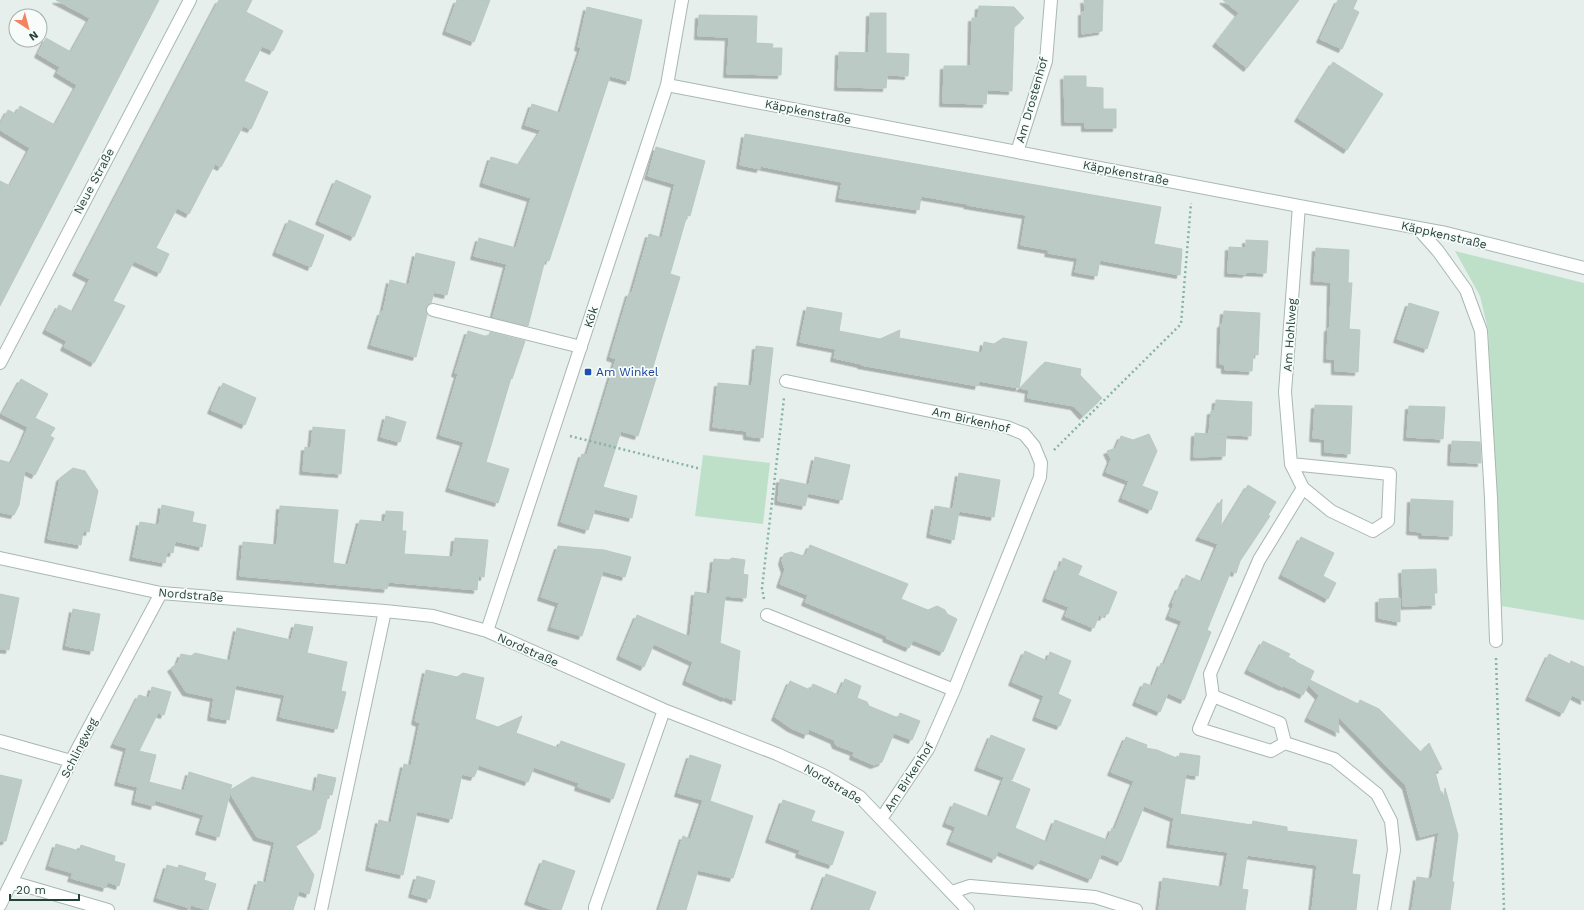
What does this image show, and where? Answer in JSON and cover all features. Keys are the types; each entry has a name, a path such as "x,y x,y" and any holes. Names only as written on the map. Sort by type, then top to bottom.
{"street":[{"name":"Neue Straße","path":"0,363 190,0"},
{"name":"Kök","path":"487,631 554,432 667,85 682,0"},
{"name":"Am Drostenhof","path":"1017,152 1046,61 1052,0"},
{"name":"Käppkenstraße","path":"667,85 1192,186 1446,233 1584,268"},
{"name":"Am Hohlweg","path":"1291,464 1390,474 1388,520 1373,531 1331,511 1303,488 1291,464 1285,392 1299,206"},
{"path":"1421,229 1422,233 1438,251 1466,290 1481,331 1491,498 1496,641"},
{"path":"433,310 581,347"},
{"name":"Am Birkenhof","path":"786,381 1007,427 1024,434 1034,446 1041,463 1040,477 954,690 928,749 881,819"},
{"path":"1303,488 1259,560 1210,674 1213,696 1200,729 1271,751 1285,743 1334,759 1377,794 1392,821 1394,850 1384,910"},
{"name":"Nordstraße","path":"0,558 161,593 433,616 487,631 664,710 777,754 823,776 860,797 968,910"},
{"name":"Schlingweg","path":"0,906 71,761 161,593"},
{"path":"321,910 385,611"},
{"path":"766,615 954,690"},
{"path":"1213,696 1280,722 1285,743"},
{"path":"595,910 664,710"},
{"path":"0,741 71,761"},
{"path":"12,882 108,910"},
{"path":"952,892 970,886 1095,897 1136,910"}],"path":[{"path":"1041,463 1181,324 1192,186"},
{"path":"766,615 762,588 786,381"},
{"path":"554,432 701,470"},
{"path":"1496,641 1504,910"}],"green space":[{"path":"1455,251 1584,283 1584,620 1502,606 1488,330 1480,296"},
{"path":"703,455 770,463 763,524 695,516"}],"building":[{"path":"56,0 159,0 0,306 0,181 10,186 30,148 0,130 0,125 8,110 16,114 20,106 55,125 77,85 57,73 60,67 38,54 41,48 48,48 48,39 71,52 90,18"},
{"path":"219,0 252,0 246,12 283,31 273,51 262,46 244,81 268,92 251,129 243,126 221,167 215,164 189,214 177,208 156,248 169,254 160,273 134,261 113,301 125,306 94,363 64,347 67,341 46,330 59,305 73,312 90,279 76,272"},
{"path":"457,0 490,0 474,42 446,31"},
{"path":"1084,0 1103,0 1102,31 1082,34 1082,12 1085,12"},
{"path":"1223,0 1299,0 1247,68 1216,43 1239,13"},
{"path":"1338,0 1357,0 1353,9 1359,12 1342,49 1320,39"},
{"path":"979,6 1014,7 1024,18 1014,27 1012,91 987,90 986,104 943,103 944,66 971,66 972,18 978,18"},
{"path":"587,7 642,20 629,81 610,76 549,261 545,260 528,326 493,317 507,264 474,256 479,238 516,248 531,198 483,183 491,157 519,165 541,130 525,125 532,104 560,113 581,48 578,47"},
{"path":"870,13 886,13 886,53 909,54 908,76 887,75 886,88 838,87 839,52 869,53"},
{"path":"699,15 757,16 756,43 773,44 772,48 782,48 781,75 727,74 729,37 698,36"},
{"path":"1333,62 1383,94 1347,150 1298,118"},
{"path":"1064,76 1086,76 1086,87 1103,88 1103,109 1116,109 1116,128 1085,128 1085,122 1065,122"},
{"path":"745,134 1161,207 1154,244 1182,249 1180,275 1100,260 1097,276 1075,272 1078,258 1048,253 1049,250 1021,245 1026,215 921,196 919,210 839,198 842,182 760,166 760,169 740,165"},
{"path":"656,147 705,161 690,216 687,215 670,274 680,277 652,370 658,372 638,436 621,431 603,487 637,496 632,518 595,509 588,530 561,522 582,454 587,455 616,359 610,357 629,293 632,293 649,234 662,238 675,184 648,176"},
{"path":"336,180 371,196 354,237 319,221"},
{"path":"289,220 324,235 311,267 276,252"},
{"path":"1246,240 1268,241 1266,273 1228,273 1229,247 1246,248"},
{"path":"1316,248 1349,250 1348,283 1352,283 1349,329 1360,330 1358,372 1335,371 1335,359 1327,359 1328,328 1330,328 1331,282 1314,281"},
{"path":"416,253 455,262 447,295 434,292 431,303 426,308 427,315 416,357 371,345 381,312 383,312 390,280 409,285"},
{"path":"1409,303 1439,312 1427,349 1397,339"},
{"path":"807,307 842,313 839,331 880,339 900,330 899,338 982,353 984,342 994,344 1003,338 1027,342 1019,388 979,381 978,386 861,365 834,358 836,349 800,342"},
{"path":"1224,311 1260,313 1258,355 1253,354 1252,371 1225,370 1225,365 1220,364 1221,324 1223,324"},
{"path":"468,331 488,337 490,332 525,341 512,379 511,378 486,462 509,469 498,503 449,488 464,442 440,435 458,374 455,373"},
{"path":"756,346 773,348 763,438 747,436 747,431 713,427 718,383 752,386"},
{"path":"1045,362 1081,369 1080,375 1102,398 1083,416 1074,406 1028,398 1029,390 1020,388"},
{"path":"21,379 48,394 35,418 55,428 50,436 54,438 35,475 25,470 19,505 14,515 0,512 0,460 11,463 28,427 2,414"},
{"path":"223,383 256,398 245,425 211,410"},
{"path":"1216,400 1252,402 1251,436 1216,434 1226,435 1225,456 1194,457 1195,433 1209,434 1211,411 1215,411"},
{"path":"1315,405 1352,406 1350,454 1325,452 1325,439 1313,438"},
{"path":"1409,406 1445,407 1443,439 1407,437"},
{"path":"386,416 406,422 400,442 381,437"},
{"path":"313,427 345,430 341,474 303,471 305,447 311,448"},
{"path":"1149,434 1157,451 1142,486 1158,492 1151,510 1122,498 1129,481 1106,472 1111,459 1107,451 1116,448 1121,436 1133,440"},
{"path":"1452,441 1480,442 1481,463 1451,462"},
{"path":"815,457 850,465 842,500 808,493 805,506 778,501 780,479 809,485"},
{"path":"73,468 85,471 98,491 89,532 83,531 81,545 48,539 60,478"},
{"path":"959,473 1000,480 994,517 959,511 954,540 930,534 935,506 953,509"},
{"path":"1248,485 1276,502 1268,515 1270,516 1240,561 1236,573 1231,571 1207,630 1211,632 1184,700 1168,693 1160,712 1136,702 1144,683 1152,686 1161,663 1164,665 1182,621 1169,616 1174,604 1172,603 1179,587 1181,587 1186,575 1202,582 1218,544 1199,537 1222,499 1221,529"},
{"path":"1411,499 1453,501 1452,536 1422,535 1422,532 1410,531"},
{"path":"162,505 194,512 192,522 206,525 202,547 175,541 173,553 167,552 165,563 133,557 140,522 159,525"},
{"path":"280,506 338,510 333,563 348,565 360,520 385,522 386,511 403,512 402,531 406,531 404,554 453,557 455,538 488,540 484,577 478,576 477,590 388,582 387,589 240,576 243,542 277,545"},
{"path":"1301,537 1334,553 1323,576 1336,583 1328,599 1282,575"},
{"path":"810,545 908,584 901,599 928,610 937,606 945,610 947,614 957,619 943,652 913,640 909,648 886,638 887,636 805,602 808,595 780,584 785,570 782,561 784,554 791,552 803,556 804,554 806,555"},
{"path":"558,546 604,550 631,557 625,577 603,571 582,636 551,627 559,603 541,597"},
{"path":"732,558 745,560 743,574 748,575 746,598 725,596 720,643 740,651 735,701 686,681 693,662 654,644 644,667 620,656 637,615 690,637 695,592 710,594 714,559 729,560"},
{"path":"1063,558 1082,566 1078,575 1117,592 1108,614 1105,613 1103,617 1099,615 1094,628 1065,616 1069,607 1046,598"},
{"path":"1436,569 1437,593 1434,593 1435,605 1403,606 1402,570"},
{"path":"0,594 19,598 9,650 0,649"},
{"path":"1400,598 1400,622 1379,618 1379,599"},
{"path":"73,609 100,614 93,651 66,646"},
{"path":"295,624 313,627 307,653 347,662 341,691 346,692 337,729 280,717 285,695 236,685 229,720 211,717 214,698 186,692 171,668 178,663 181,654 191,656 195,653 230,661 237,628 291,640"},
{"path":"1263,641 1290,654 1288,657 1314,671 1310,680 1358,704 1360,700 1379,709 1421,752 1429,743 1442,769 1435,772 1443,801 1445,788 1458,835 1450,910 1412,910 1417,877 1432,879 1439,832 1420,837 1406,786 1338,716 1339,733 1308,718 1319,696 1308,685 1303,695 1248,670"},
{"path":"1025,651 1047,661 1050,652 1071,661 1058,694 1071,700 1060,726 1036,717 1044,696 1012,682"},
{"path":"1549,654 1570,664 1571,661 1584,667 1584,701 1572,695 1563,713 1529,697"},
{"path":"426,670 457,677 463,673 484,678 475,719 498,727 522,716 516,733 558,748 561,741 625,764 613,799 578,787 579,783 534,767 528,782 479,765 474,777 462,774 452,819 417,811 403,875 369,867 379,820 391,823 404,764 411,766 420,723 415,721"},
{"path":"845,679 861,686 857,698 867,702 869,706 898,718 900,713 920,721 912,740 894,733 882,762 874,765 853,756 854,752 836,745 834,740 809,729 807,735 791,728 775,717 790,681 810,690 813,684 838,695"},
{"path":"152,687 171,692 164,715 158,713 139,751 156,755 149,782 184,791 189,772 232,785 230,790 252,777 328,795 320,829 295,845 314,875 309,894 299,891 293,910 250,910 258,881 266,883 275,842 257,837 230,793 219,837 199,831 204,815 155,800 154,806 135,801 138,787 118,782 127,748 114,744 139,695 149,698"},
{"path":"991,735 1025,749 1012,780 978,767"},
{"path":"1126,737 1147,745 1146,748 1157,750 1179,759 1180,753 1200,756 1198,776 1186,774 1180,814 1252,825 1253,821 1287,827 1287,831 1357,840 1352,874 1360,875 1356,910 1312,910 1317,865 1247,855 1242,889 1248,890 1245,910 1159,910 1163,878 1222,887 1228,852 1170,844 1174,818 1144,806 1121,862 1102,854 1112,828 1115,829 1134,781 1111,772"},
{"path":"690,755 721,765 710,801 753,816 733,878 698,870 686,910 659,910 683,836 690,839 703,800 678,793"},
{"path":"318,774 336,778 332,795 315,791"},
{"path":"0,775 22,780 6,841 0,841"},
{"path":"1004,778 1030,789 1015,828 1047,842 1055,820 1107,840 1091,879 1040,859 1036,866 998,851 995,859 950,841 956,827 946,823 954,803 989,817"},
{"path":"783,800 815,811 811,821 844,832 832,865 799,854 800,850 769,839"},
{"path":"56,844 79,851 81,845 115,856 114,861 125,864 119,886 107,882 106,888 71,878 73,873 49,866"},
{"path":"543,860 575,871 561,910 553,910 528,901"},
{"path":"167,865 178,868 179,865 206,873 204,880 216,884 208,910 191,905 190,908 157,898"},
{"path":"826,874 876,892 869,910 813,910"},
{"path":"417,876 435,881 430,899 412,894"}],"place":[{"name":"Am Winkel","path":"588,372"}]}
